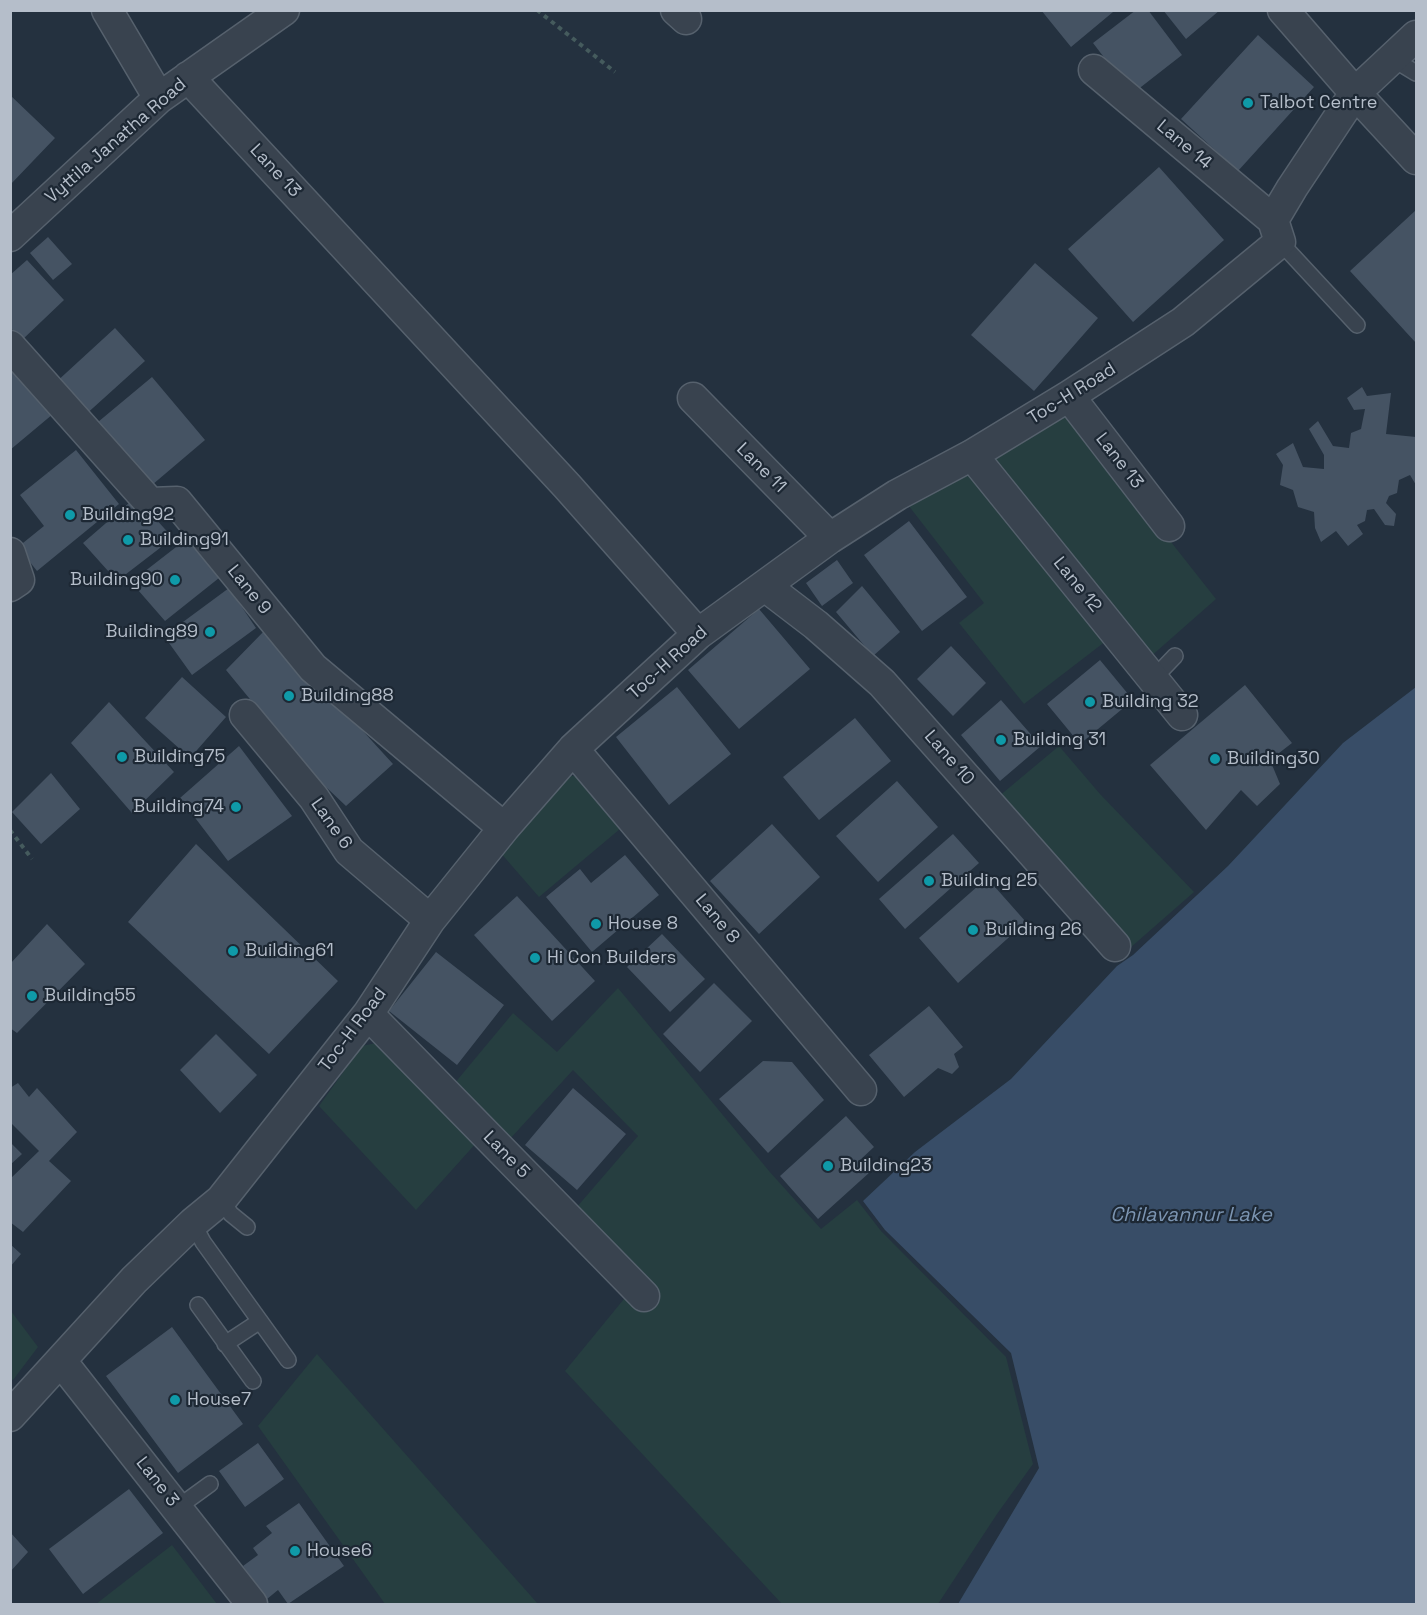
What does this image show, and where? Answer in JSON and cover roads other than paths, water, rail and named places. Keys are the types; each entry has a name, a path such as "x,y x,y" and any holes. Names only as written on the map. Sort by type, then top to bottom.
{"street":[{"path":"107,10 159,98"},
{"name":"Vyttila Janatha Road","path":"10,236 159,98 284,10"},
{"path":"1283,10 1416,159"},
{"name":"Toc-H Road","path":"10,1416 134,1280 193,1223 221,1200 368,1014 430,920 504,828 573,749 698,634 830,538 897,495 972,455 1069,396 1183,322 1277,231 1355,93 1405,66 1416,36"},
{"name":"Lane 14","path":"1094,70 1277,231"},
{"name":"Lane 13","path":"188,77 567,486 698,634"},
{"name":"Lane 9","path":"10,346 150,503 177,502 313,668 504,828"},
{"name":"Lane 13","path":"1069,396 1169,526"},
{"name":"Lane 11","path":"693,398 830,538"},
{"name":"Lane 12","path":"972,455 1182,715"},
{"path":"10,553 19,580 10,586"},
{"name":"Lane 10","path":"765,586 816,625 882,683 1115,946"},
{"name":"Lane 6","path":"245,715 314,798 349,852 430,920"},
{"name":"Lane 8","path":"573,749 861,1090"},
{"name":"Lane 5","path":"368,1014 644,1296"},
{"name":"Lane 3","path":"61,1360 252,1605"}],"lane":[{"path":"1277,231 1357,325"},
{"path":"1153,679 1175,657"},
{"path":"221,1200 231,1214 246,1227"},
{"path":"193,1223 203,1242 288,1359"},
{"path":"198,1305 253,1381"},
{"path":"225,1344 260,1321"},
{"path":"177,1508 210,1484"}],"water":[{"name":"Chilavannur Lake","path":"1416,687 1416,1604 958,1604 1039,1468 1011,1353 885,1230 863,1201 915,1152 1011,1079 1117,966 1133,955 1228,866 1343,743"}],"place":[{"name":"Talbot Centre","path":"1248,103"},
{"name":"Building92","path":"70,515"},
{"name":"Building91","path":"128,540"},
{"name":"Building90","path":"175,580"},
{"name":"Building89","path":"210,632"},
{"name":"Building88","path":"289,696"},
{"name":"Building 32","path":"1090,702"},
{"name":"Building 31","path":"1001,740"},
{"name":"Building75","path":"122,757"},
{"name":"Building30","path":"1215,759"},
{"name":"Building74","path":"236,807"},
{"name":"Building 25","path":"929,881"},
{"name":"House 8","path":"596,924"},
{"name":"Building 26","path":"973,930"},
{"name":"Building61","path":"233,951"},
{"name":"Hi Con Builders","path":"535,958"},
{"name":"Building55","path":"32,996"},
{"name":"Building23","path":"828,1166"},
{"name":"House7","path":"175,1400"},
{"name":"House6","path":"295,1551"}]}
